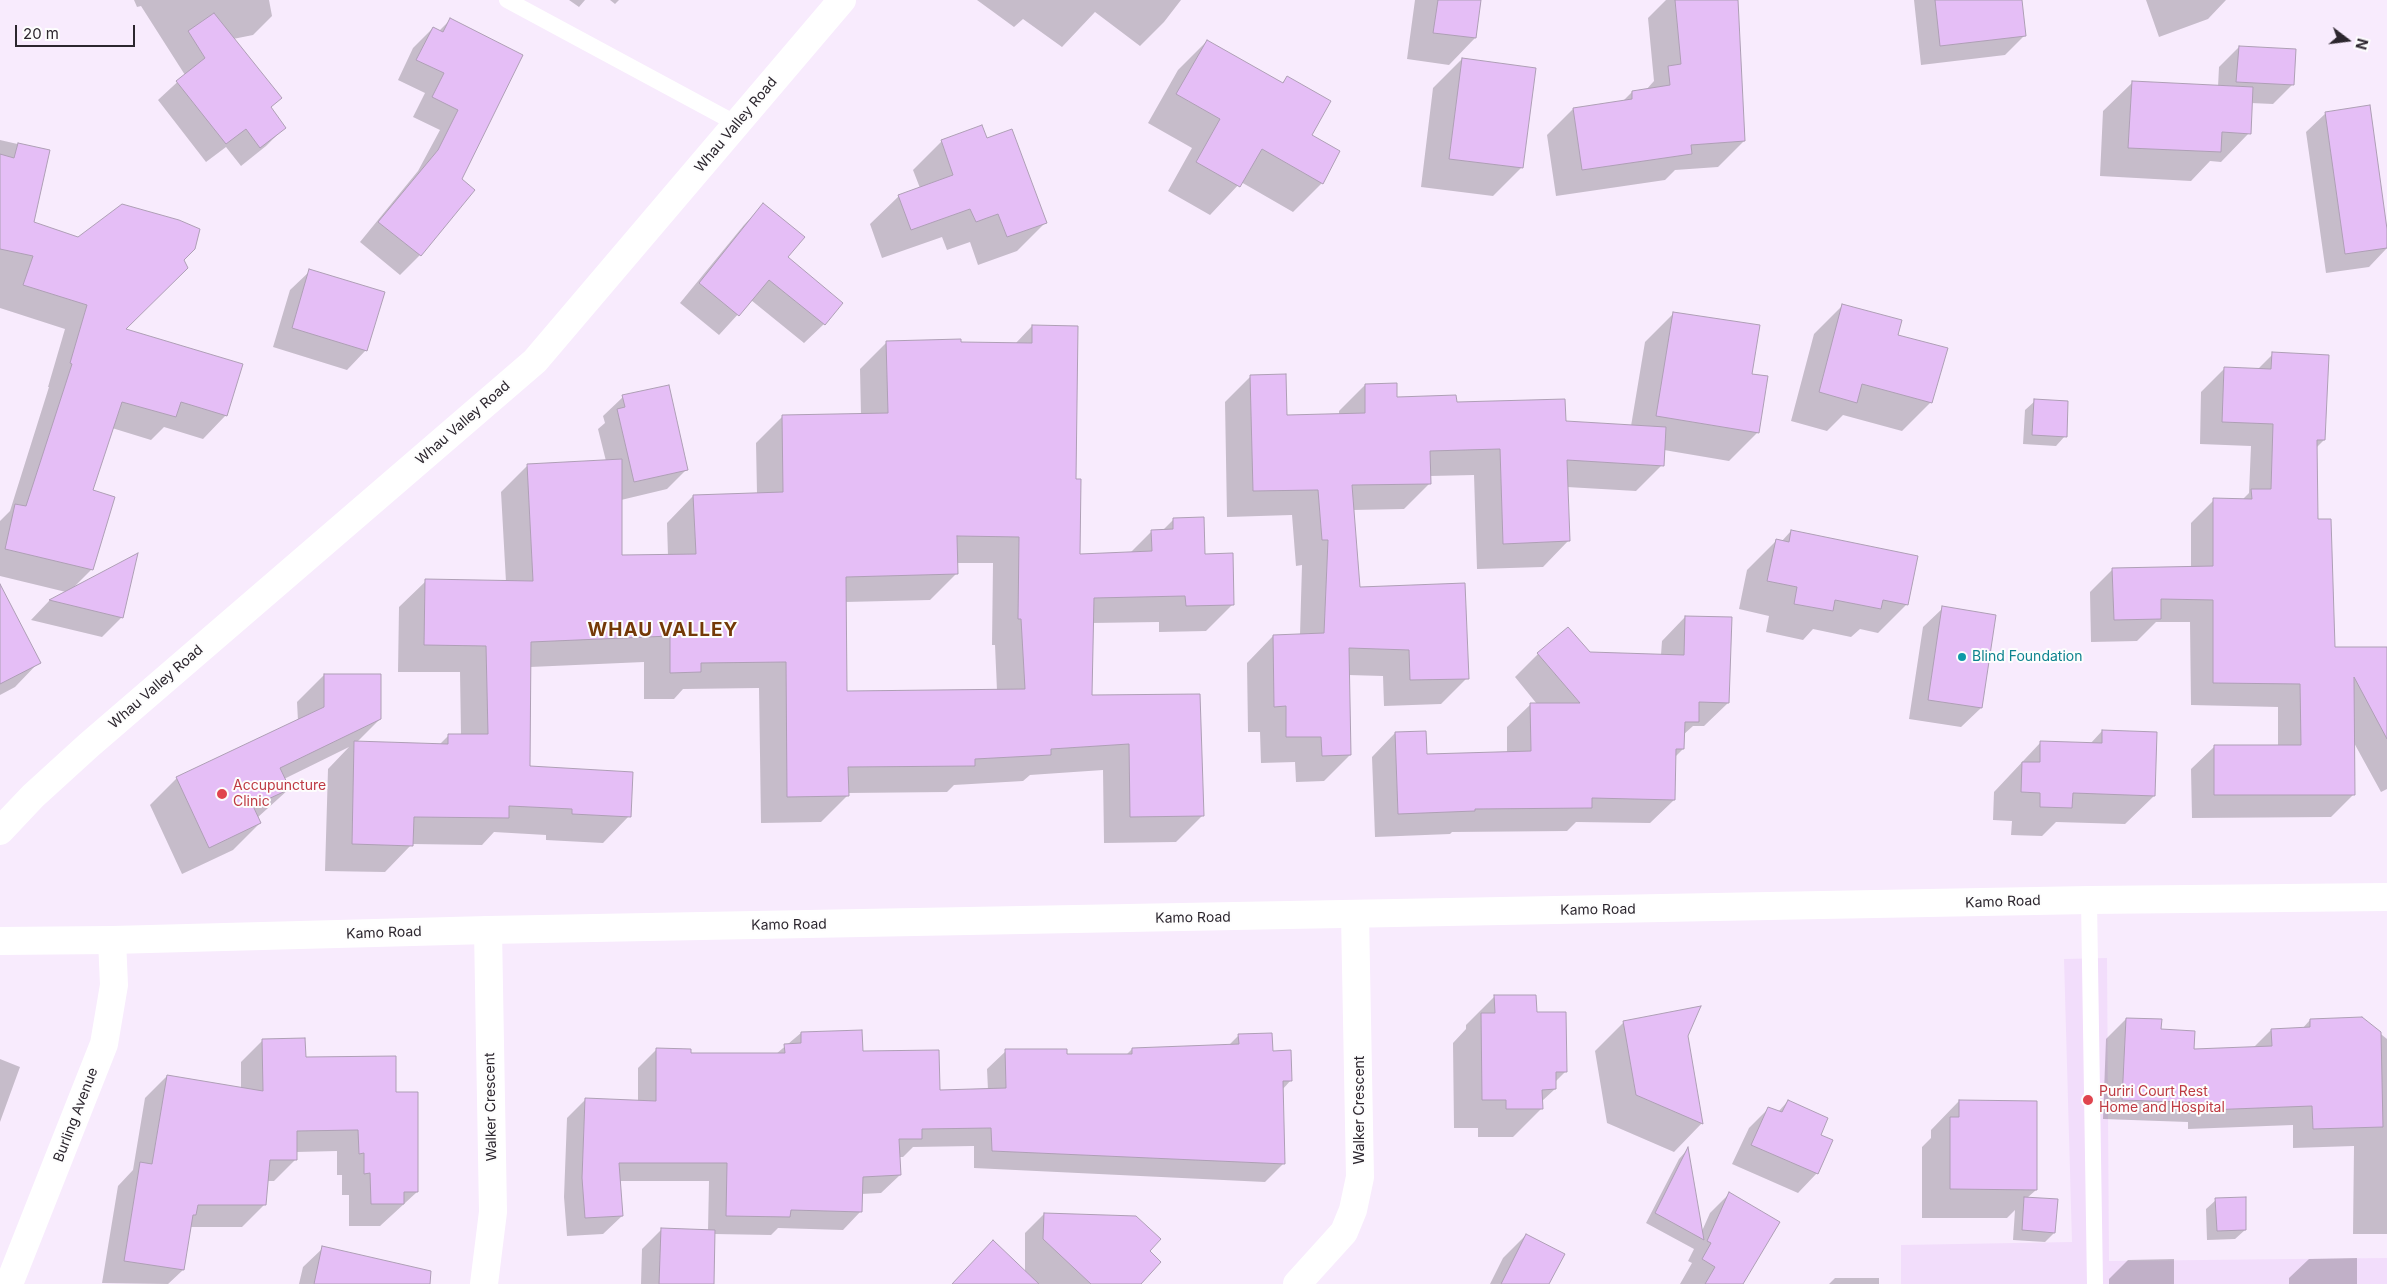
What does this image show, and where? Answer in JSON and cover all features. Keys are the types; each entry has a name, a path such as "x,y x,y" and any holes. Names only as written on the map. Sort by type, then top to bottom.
{"main road":[{"name":"Whau Valley Road","path":"0,831 33,796 97,739 535,361 842,0"},
{"name":"Whau Valley Road","path":"0,818 33,796"},
{"name":"Kamo Road","path":"0,941 2089,900 2387,897"},
{"name":"Walker Crescent","path":"1296,1284 1344,1232 1353,1210 1360,1177 1355,915"},
{"name":"Walker Crescent","path":"484,1284 493,1212 488,930"},
{"name":"Burling Avenue","path":"9,1284 104,1044 114,985 112,940"}],"lane":[{"path":"507,0 737,124"},
{"path":"2089,900 2095,1284"}],"shaded area":[{"name":"Puriri Court Rest Home and Hospital","path":"2107,958 2109,1261 2387,1258 2387,1284 1901,1284 1901,1245 2072,1242 2064,959"}],"building":[{"path":"1438,0 1481,0 1476,38 1433,33"},
{"path":"1675,0 1738,0 1745,141 1691,145 1692,154 1582,170 1573,108 1632,99 1632,91 1670,85 1668,66 1681,64"},
{"path":"1935,0 2022,0 2026,36 1940,46"},
{"path":"214,13 282,98 271,107 286,128 260,148 246,129 226,144 176,81 205,58 188,31"},
{"path":"450,18 523,55 462,179 475,190 421,256 378,222 438,150 458,110 432,97 444,73 416,60 433,27 443,32"},
{"path":"1207,40 1283,83 1287,76 1331,101 1312,135 1340,151 1323,184 1262,149 1240,187 1196,162 1220,119 1176,94"},
{"path":"2239,46 2296,49 2294,85 2236,82"},
{"path":"1462,58 1536,68 1523,168 1449,159"},
{"path":"2132,81 2253,87 2251,134 2222,132 2221,152 2128,148"},
{"path":"2370,105 2387,229 2387,248 2345,254 2325,112"},
{"path":"982,125 987,138 1012,129 1047,223 1007,237 998,214 976,222 970,209 911,230 898,195 953,175 941,140"},
{"path":"18,143 50,150 34,222 78,237 122,204 179,220 200,229 195,249 184,260 188,268 126,329 243,364 227,416 181,402 176,417 122,402 93,490 115,497 93,570 5,549 15,504 26,506 72,364 70,363 87,305 23,285 33,256 0,249 0,154 14,158"},
{"path":"763,203 805,237 788,257 843,303 825,325 769,280 739,316 699,283"},
{"path":"309,269 385,292 367,351 292,328"},
{"path":"1842,304 1902,320 1898,335 1948,348 1932,403 1862,384 1857,403 1819,392"},
{"path":"1673,312 1760,325 1752,374 1768,376 1759,433 1656,416"},
{"path":"1032,325 1078,326 1076,479 1081,479 1080,554 1152,551 1151,530 1173,529 1173,518 1204,517 1205,554 1233,553 1234,605 1186,606 1185,596 1094,598 1092,695 1200,694 1204,816 1130,817 1129,744 1051,749 1051,755 975,759 975,766 848,767 849,796 787,797 786,662 701,663 701,672 670,673 670,636 531,642 530,766 633,772 631,817 572,814 572,809 509,806 509,818 414,817 413,846 352,844 354,741 448,744 448,734 488,734 486,646 424,645 425,579 533,581 527,464 622,459 622,555 696,554 693,495 783,492 782,415 888,413 886,341 961,339 961,342 1032,343","holes":["957,536 1019,537 1018,619 1021,619 1025,689 847,691 846,577 958,574"]},
{"path":"2272,352 2329,355 2325,440 2317,440 2318,519 2331,519 2335,647 2387,647 2387,739 2354,677 2355,795 2214,795 2214,745 2301,745 2300,684 2213,683 2213,600 2161,599 2161,619 2114,620 2112,568 2213,566 2213,498 2252,499 2251,489 2271,489 2273,424 2222,422 2224,367 2271,369"},
{"path":"1286,374 1287,415 1365,413 1365,384 1397,383 1397,397 1456,395 1457,402 1565,399 1566,421 1666,427 1664,466 1567,460 1570,541 1503,544 1500,449 1430,451 1431,484 1352,485 1360,587 1465,583 1469,679 1410,680 1409,650 1349,648 1351,755 1322,756 1321,737 1286,737 1286,706 1274,707 1273,635 1324,633 1328,540 1322,540 1318,490 1253,491 1250,375"},
{"path":"669,385 688,470 634,482 617,409 625,407 622,395"},
{"path":"2034,399 2068,401 2067,437 2032,435"},
{"path":"1791,530 1918,556 1908,605 1883,600 1881,609 1835,600 1833,611 1794,604 1797,587 1767,581 1776,539 1789,542"},
{"path":"138,553 123,618 49,600"},
{"path":"0,584 41,663 0,684"},
{"name":"Blind Foundation","path":"1942,606 1996,615 1982,708 1928,700"},
{"path":"1685,616 1732,617 1729,703 1699,702 1699,722 1685,722 1684,749 1676,749 1675,800 1592,798 1592,808 1475,809 1475,811 1398,814 1395,732 1426,731 1427,754 1531,751 1530,703 1580,703 1537,653 1568,627 1590,652 1684,655"},
{"path":"324,674 381,674 381,719 280,768 290,789 253,806 261,823 209,848 176,777 324,707"},
{"path":"2102,730 2157,732 2155,796 2073,793 2072,808 2040,807 2040,793 2021,792 2022,762 2040,762 2040,741 2102,743"},
{"path":"1494,995 1536,995 1537,1012 1566,1012 1567,1072 1556,1072 1556,1089 1542,1090 1543,1109 1506,1109 1506,1100 1482,1100 1481,1013 1495,1013"},
{"path":"1701,1006 1688,1036 1703,1124 1636,1095 1623,1021"},
{"path":"2362,1017 2381,1032 2383,1127 2313,1129 2312,1106 2207,1110 2207,1103 2122,1100 2126,1018 2162,1019 2161,1029 2195,1031 2194,1049 2272,1046 2271,1029 2310,1027 2310,1019"},
{"path":"862,1030 863,1051 939,1050 940,1090 1006,1088 1005,1049 1067,1049 1067,1054 1132,1054 1132,1048 1239,1044 1238,1034 1272,1033 1273,1051 1291,1050 1292,1081 1283,1081 1285,1164 992,1151 991,1128 922,1129 922,1139 899,1139 901,1175 863,1177 862,1212 791,1210 790,1217 726,1216 727,1163 619,1163 623,1216 585,1218 582,1178 585,1098 656,1101 656,1048 691,1049 691,1053 785,1053 784,1044 801,1043 801,1032"},
{"path":"305,1038 306,1057 396,1056 396,1092 418,1092 418,1192 404,1192 404,1204 371,1204 370,1173 364,1174 364,1153 359,1154 358,1130 297,1131 297,1160 270,1160 266,1205 198,1205 196,1215 193,1215 184,1270 124,1261 140,1162 152,1164 167,1075 263,1091 262,1039"},
{"path":"1788,1100 1828,1118 1821,1135 1833,1140 1818,1174 1751,1145 1768,1107 1782,1112"},
{"path":"1959,1100 2037,1101 2037,1190 1950,1189 1950,1117 1959,1117"},
{"path":"1688,1147 1704,1240 1655,1213"},
{"path":"1729,1192 1780,1222 1743,1284 1705,1284 1715,1267 1702,1259 1711,1243 1707,1241"},
{"path":"2024,1197 2058,1199 2055,1233 2022,1230"},
{"path":"2246,1197 2246,1230 2217,1231 2215,1198"},
{"path":"1044,1213 1136,1216 1161,1239 1150,1251 1161,1262 1141,1284 1091,1284 1043,1239"},
{"path":"661,1228 715,1230 714,1284 659,1284"},
{"path":"1526,1234 1565,1254 1549,1284 1501,1284"},
{"path":"993,1240 1039,1284 952,1284"},
{"path":"322,1246 431,1271 430,1284 314,1284"}],"place":[{"name":"Blind Foundation","path":"1962,657"},
{"name":"Accupuncture Clinic","path":"222,794"},
{"name":"Puriri Court Rest Home and Hospital","path":"2088,1100"}],"district":[{"name":"WHAU VALLEY","path":"663,630"}]}
